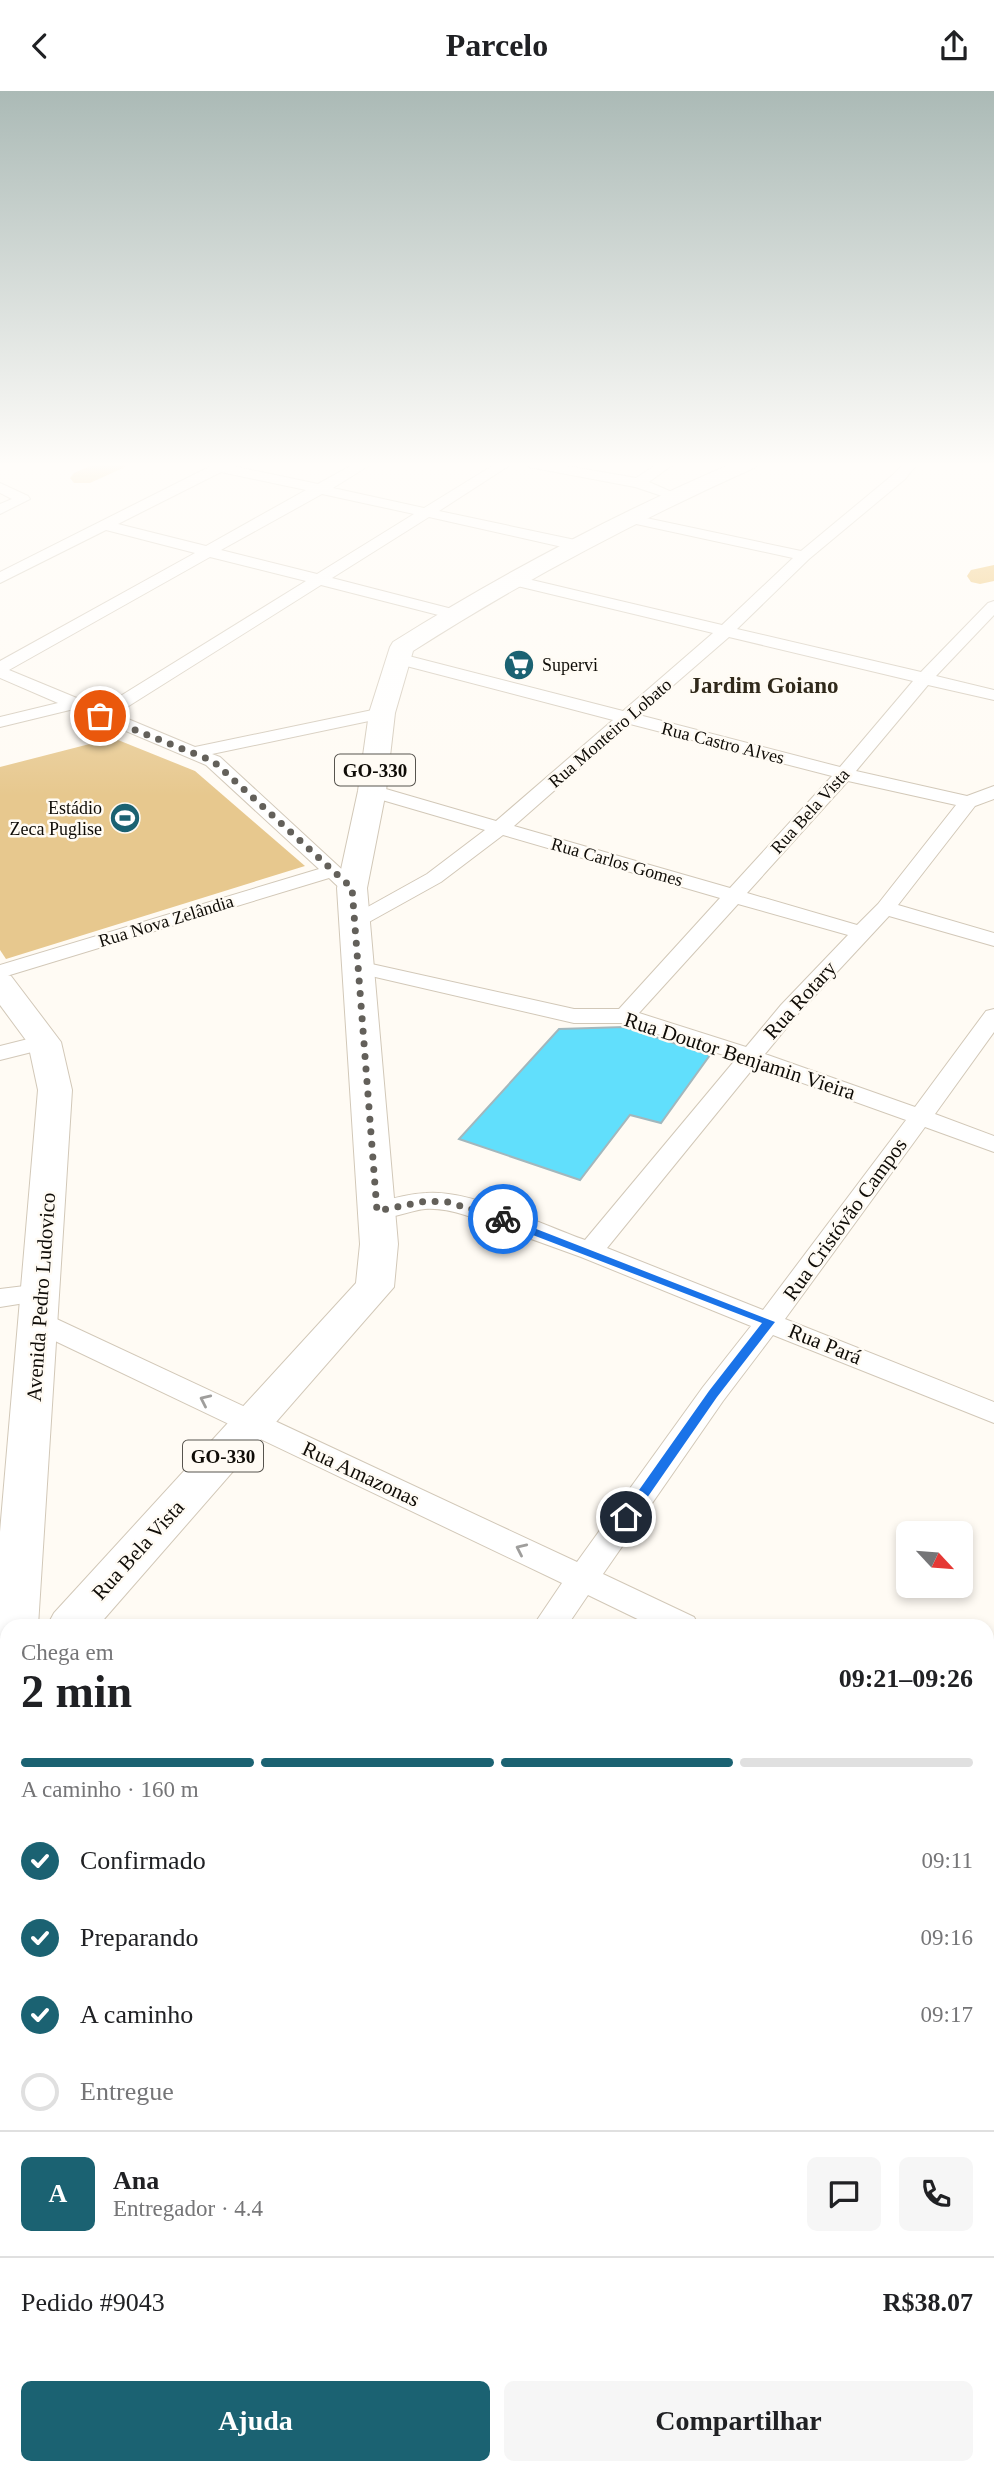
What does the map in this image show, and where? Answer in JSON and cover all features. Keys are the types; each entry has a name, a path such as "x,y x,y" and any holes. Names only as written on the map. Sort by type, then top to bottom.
{"main road":[{"path":"397,658 402,647 454,614 529,574"},
{"name":"GO-330","path":"377,1211 358,967 353,923 342,880 372,791 382,713 397,658"},
{"name":"Avenida Pedro Ludovico","path":"0,983 44,1042 55,1090 16,1619"},
{"name":"Rua Bela Vista","path":"76,1619 375,1287 379,1244 377,1211"}],"street":[{"path":"0,670 168,574"},
{"path":"295,574 454,614"},
{"path":"100,716 327,574"},
{"name":"Rua Monteiro Lobato","path":"353,923 434,878 500,828 723,633 785,574"},
{"path":"515,582 994,695"},
{"name":"Rua Bela Vista","path":"625,1016 844,774 924,679 994,606"},
{"name":"Rua Castro Alves","path":"397,658 844,774 968,802"},
{"path":"0,670 100,716 213,761 342,880"},
{"path":"0,722 74,704"},
{"path":"192,753 382,713"},
{"name":"Rua Carlos Gomes","path":"372,791 862,933"},
{"name":"Rua Rotary","path":"590,1251 789,1010 885,908 968,802 993,792"},
{"name":"Rua Nova Zelândia","path":"0,972 342,880"},
{"path":"885,908 994,940"},
{"name":"Rua Doutor Benjamin Vieira","path":"358,967 574,1016 625,1016 750,1056 994,1143"},
{"name":"Rua Cristóvão Campos","path":"554,1619 713,1394 770,1322 994,1016"},
{"path":"0,1053 44,1042"},
{"name":"Rua Pará","path":"377,1211 426,1201 448,1202 590,1251 994,1413"},
{"path":"0,1298 40,1307"},
{"name":"Rua Amazonas","path":"40,1307 253,1422 668,1619"}],"shaded area":[{"name":"Estádio Zeca Puglise","path":"113,738 195,771 305,866 6,959 0,950 0,767"}],"building":[{"path":"625,1027 710,1055 661,1123 630,1115 580,1180 459,1139 559,1029"}],"waterway":[{"path":"980,576 989,574"}],"way so far":[{"path":"100,716 213,761 352,888 377,1211 426,1201 448,1202 503,1219"}],"place":[{"name":"Supervi","path":"519,665"},
{"name":"Estádio Zeca Puglise","path":"125,818"}],"district":[{"name":"Jardim Goiano","path":"764,685"}],"route":[{"path":"503,1219 770,1322 713,1394 626,1517"}]}
